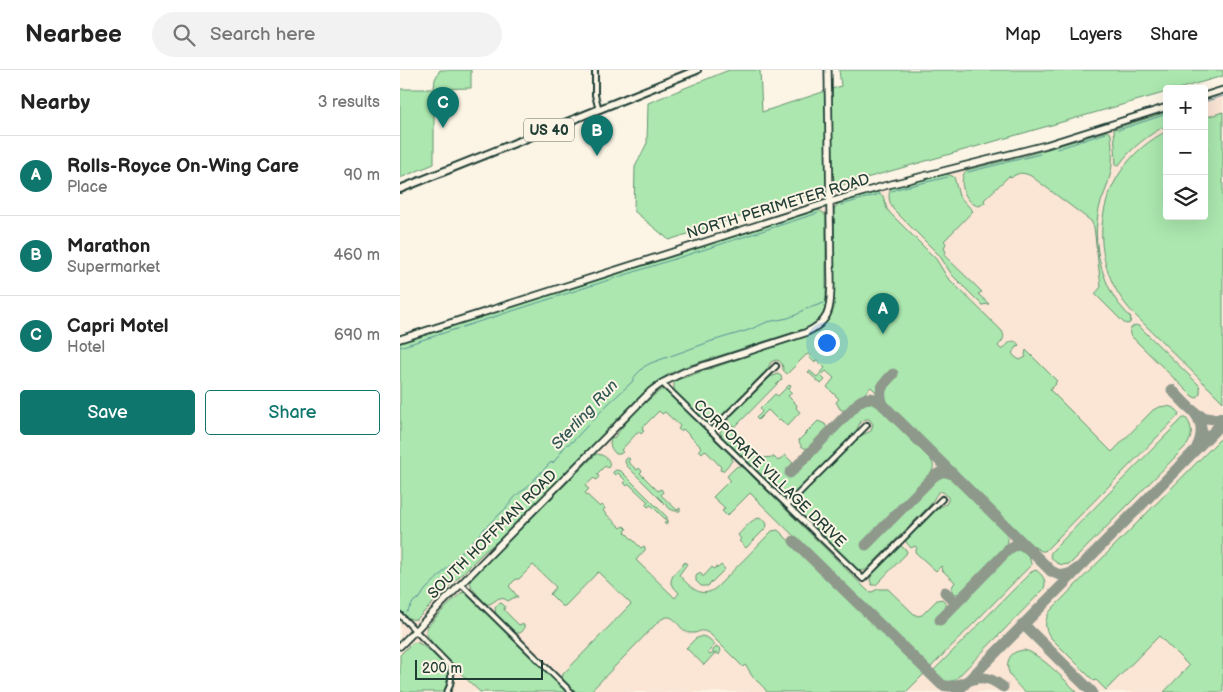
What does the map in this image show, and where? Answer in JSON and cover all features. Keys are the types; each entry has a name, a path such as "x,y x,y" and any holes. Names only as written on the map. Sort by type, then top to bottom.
{"main road":[{"name":"US 40","path":"400,189 697,70"}],"street":[{"path":"595,70 595,95 599,110"},
{"name":"SOUTH HOFFMAN ROAD","path":"400,646 662,383 684,372 805,333 820,325 826,317 830,306 828,70"},
{"path":"1208,95 1223,90"},
{"name":"NORTH PERIMETER ROAD","path":"400,339 830,202 884,186 1046,145 1163,109"},
{"path":"711,431 776,366"},
{"name":"CORPORATE VILLAGE DRIVE","path":"662,383 863,579 942,499"},
{"path":"787,505 867,425"},
{"path":"461,584 570,692"},
{"path":"400,615 450,666 451,684 447,692"}],"shaded area":[{"path":"1223,86 1223,692 400,692 400,335 817,201 823,191 835,188 840,194 883,181 1001,154 1163,105 1163,220 1208,220 1208,90"}],"green space":[{"path":"440,70 471,70 471,88 434,89 435,79"},
{"path":"729,70 760,70 762,112 841,86 839,70 1223,70 1223,76 1192,85 1163,85 1163,93 814,193 669,240 634,211 635,167 647,143 648,103"},
{"path":"400,89 434,89 434,164 400,178"},
{"path":"1223,112 1223,402 1134,314 1117,291 1106,266 1102,240 1104,214 1111,189 1125,166 1143,147 1163,134 1163,220 1208,220 1208,117"},
{"path":"1163,113 1163,127 1140,142 1119,165 1116,165 1114,129"},
{"path":"1107,131 1111,134 1112,162 1111,173 1098,217 1098,252 1108,286 1116,300 1131,318 1130,323 1127,324 1095,294 1101,287 1094,227 1091,221 1031,176 1025,174 1021,173 1011,178 1009,176 984,200 985,203 979,206 972,203 967,197 962,185 963,176 967,170 1028,155"},
{"path":"947,174 954,177 959,196 973,211 944,241 946,243 944,248 946,252 944,255 982,292 978,294 989,304 982,305 952,275 939,255 890,204 889,195 892,187"},
{"path":"877,192 883,196 890,213 936,259 947,277 1002,331 1004,338 998,346 1002,350 1010,342 1017,342 1019,345 1012,353 1020,360 1026,357 1026,350 1057,381 1050,390 1112,452 1153,410 1166,406 1179,412 1178,416 1045,551 1041,551 1033,546 871,387 846,412 840,409 836,402 839,399 827,387 834,378 826,371 821,376 825,380 821,384 808,372 810,371 817,377 825,368 817,360 814,362 809,357 809,354 787,374 778,360 771,362 766,372 713,423 705,421 674,390 674,381 809,335 825,325 834,308 834,209 839,203"},
{"path":"818,210 824,213 826,217 826,301 823,314 815,323 807,328 687,366 655,383 499,540 484,552 417,619 409,618 400,610 400,343"},
{"path":"1136,325 1199,385 1200,392 1198,397 1192,396 1131,336 1130,330"},
{"path":"778,374 782,379 736,426 733,426 729,421 730,417 770,377"},
{"path":"790,384 791,386 788,389 792,393 788,396 797,405 796,408 800,412 787,426 768,410 758,420 756,418 762,412 760,409 775,394 778,396"},
{"path":"661,390 669,394 732,456 732,461 723,471 720,470 721,467 705,450 702,453 699,450 701,447 683,429 681,431 678,429 680,426 665,412 662,414 659,411 642,428 644,431 641,434 639,431 621,450 623,452 616,454 610,444 612,437 614,438 636,412"},
{"path":"868,403 876,405 931,460 933,466 925,481 862,545 866,550 930,485 937,479 947,477 1006,533 1008,540 1007,546 961,593 956,594 952,592 955,582 941,569 941,566 936,571 915,552 917,548 915,546 911,548 906,542 906,539 936,509 946,504 948,497 945,493 939,492 930,505 863,571 854,567 797,511 796,503 801,496 862,435 871,431 873,424 869,419 861,421 856,431 788,498 781,495 723,438 720,432 722,426 726,426 760,458 774,457 778,461 785,455 794,464 787,471 792,476 855,412"},
{"path":"1183,418 1186,418 1191,428 1191,435 1187,445 1071,563 1062,565 1056,563 1050,555 1052,551"},
{"path":"818,421 825,424 828,430 809,449 803,448 799,440"},
{"path":"1223,436 1223,520 1221,524 1223,526 1223,692 1164,692 1189,666 1159,636 1106,690 1096,680 1094,681 1051,638 1046,628 1048,615"},
{"path":"596,454 607,458 609,465 608,468 605,466 597,474 599,477 596,480 594,478 585,486 589,489 585,493 600,507 602,505 605,508 603,511 621,528 624,526 627,529 625,532 641,548 645,547 645,550 636,560 675,598 679,593 671,584 671,581 675,572 685,562 687,564 679,575 696,590 706,593 717,587 772,531 778,530 924,673 923,675 906,692 767,692 752,676 746,666 743,667 710,634 704,631 686,632 673,618 669,617 658,622 590,692 576,692 564,682 563,674 631,604 598,572 565,606 562,606 550,594 556,587 533,565 509,586 518,597 508,601 499,598 490,604 486,604 472,588 470,582"},
{"path":"626,458 630,459 628,462 637,470 639,468 642,471 640,473 658,491 661,489 663,492 661,495 677,510 680,508 680,511 670,509 627,466 625,462"},
{"path":"740,466 868,591 888,589 918,616 922,615 937,600 942,599 946,603 946,609 936,619 941,623 1014,551 1020,550 1026,554 1030,559 1031,565 929,669 750,493 727,516 722,511 725,508 713,497 730,480 727,476 736,467"},
{"path":"616,470 621,471 667,517 667,521 651,505 648,507 645,504 648,502 629,484 627,486 624,483 626,481 618,473 615,475 613,473"},
{"path":"759,518 765,521 767,524 766,528 746,548 739,541 741,539 738,535 750,523"},
{"path":"901,546 907,551 906,554 876,585 872,585 870,580 872,574"},
{"path":"721,565 725,569 708,586 701,586 696,581 696,576 700,572 704,576 712,567 714,569"},
{"path":"1036,570 1044,579 1043,590 955,680 948,682 938,678 933,671 1031,572"},
{"path":"464,592 475,600 568,692 480,692 458,671 432,643 426,630 431,622"},
{"path":"501,603 505,606 504,610 519,625 524,625 522,632 515,632 496,615 495,608"},
{"path":"702,636 715,644 708,653 710,655 716,647 721,650 719,655 715,653 704,665 686,648 695,639"},
{"path":"415,642 421,644 434,654 447,668 449,679 443,692 402,692 400,690 400,655"},
{"path":"1024,650 1044,661 1077,692 1024,692 1011,676 1008,662 1011,655"}],"waterway":[{"path":"1208,101 1223,96"},
{"path":"1118,130 1163,115"},
{"path":"1057,149 1106,133"},
{"path":"968,172 1040,154"},
{"path":"892,191 948,177"},
{"path":"841,205 880,194"},
{"path":"400,347 818,213"},
{"name":"Sterling Run","path":"407,612 414,601 420,598 425,590 518,494 550,463 554,462 566,445 572,442 632,382 645,366 767,322 788,318 803,310 824,303"}],"taxiway":[{"path":"884,406 881,396 882,388 893,374"},
{"path":"1172,390 1200,416 1214,419 1223,418"},
{"path":"790,473 859,402 872,398 884,406 1051,571 1065,575 1077,569"},
{"path":"1194,412 1199,420 1201,429 1197,447"},
{"path":"957,692 1223,422"},
{"path":"866,545 934,476 943,471 953,474"},
{"path":"794,541 942,685 957,685 977,678 984,678 1003,687"},
{"path":"940,620 1009,549 1018,545 1028,548"},
{"path":"945,592 956,603"},
{"path":"1023,624 1092,692"}],"place":[{"name":"Capri Motel","path":"443,128"},
{"name":"Marathon","path":"597,156"},
{"name":"Rolls-Royce On-Wing Care","path":"883,334"}]}
